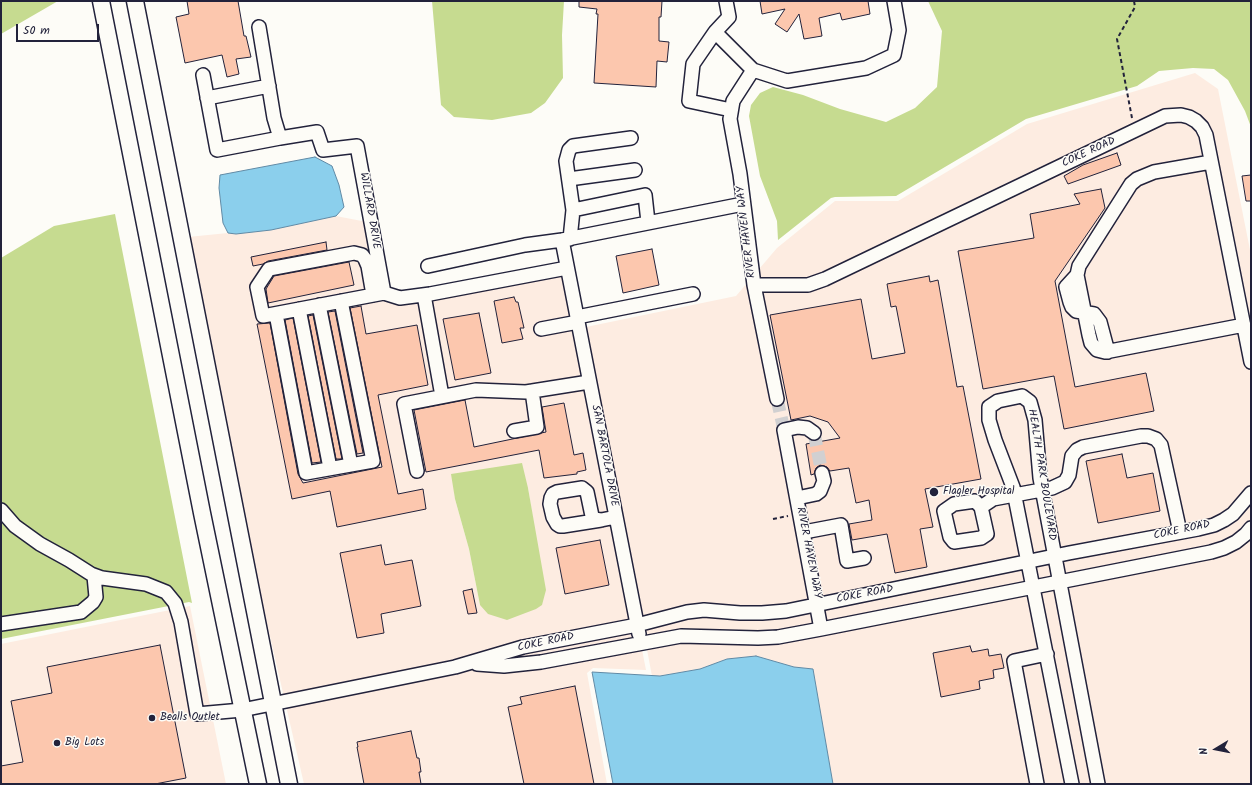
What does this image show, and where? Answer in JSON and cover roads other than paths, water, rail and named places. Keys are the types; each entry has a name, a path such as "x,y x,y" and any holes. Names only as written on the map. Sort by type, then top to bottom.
{"main road":[{"path":"101,1 202,513 258,784"},
{"path":"135,1 289,784"}],"street":[{"path":"726,1 729,17 715,32 693,64 689,101 731,110"},
{"path":"715,32 753,70 787,81 866,68 894,55 899,30 894,1"},
{"path":"203,75 217,150 280,138 274,118 259,27"},
{"name":"RIVER HAVEN WAY","path":"753,70 736,97 731,110 730,120 740,174 754,285 777,399"},
{"path":"207,98 269,86"},
{"name":"COKE ROAD","path":"754,285 808,285 824,279 1165,116 1176,114 1189,117 1196,121 1202,127 1206,135 1251,362"},
{"name":"WILLARD DRIVE","path":"280,138 317,132 323,150 357,146 378,294"},
{"name":"SAN BARTOLA DRIVE","path":"631,138 573,146 569,150 566,161 573,210 566,239 567,268 641,644"},
{"path":"1211,162 1154,172 1137,179 1131,184 1079,266 1077,275 1091,343 1097,350 1108,352 1244,325"},
{"path":"569,179 634,170"},
{"path":"573,210 645,195 648,222"},
{"path":"428,266 525,245 566,239 743,204"},
{"path":"378,294 368,266 362,255 354,253 269,269 257,287 263,316 378,294 400,298 424,295 567,268"},
{"path":"541,329 694,294"},
{"path":"424,295 442,396"},
{"path":"276,314 306,473 351,465 373,460 341,301"},
{"path":"319,306 351,465"},
{"path":"299,309 330,468"},
{"path":"417,471 404,404 476,390 526,392 589,382"},
{"path":"514,431 537,427 532,391"},
{"name":"HEALTH PARK BOULEVARD","path":"1072,784 1015,494 989,420 989,407 998,401 1022,396 1030,402 1035,420 1042,489 1098,784"},
{"name":"RIVER HAVEN WAY","path":"814,433 807,428 798,427 784,430 822,629"},
{"path":"981,507 993,499 1055,486 1065,482 1069,475 1072,456 1077,450 1083,447 1148,436 1156,439 1161,445 1180,532"},
{"path":"798,498 816,494 820,491 824,481 822,473"},
{"name":"COKE ROAD","path":"94,576 146,584 166,592 175,602 181,622 197,714 242,710 467,664 523,647 637,626 687,612 704,610 740,613 786,611 1054,556 1208,527 1233,514 1251,493"},
{"path":"1,510 15,526 40,544 94,576 96,597 93,602 81,612 1,624"},
{"path":"601,520 616,517"},
{"path":"804,532 841,525 847,561 864,558"},
{"name":"COKE ROAD","path":"467,664 504,666 541,662 681,636 758,638 778,637 1212,552 1236,542 1251,528"},
{"path":"1037,784 1014,661 1047,654"}],"water":[{"path":"315,157 332,166 339,185 344,207 336,216 271,230 236,234 228,233 223,223 219,188 220,175"},
{"path":"756,656 794,667 813,669 833,784 613,784 592,672 660,676 700,669 727,659"}],"tunnel":[{"path":"777,399 784,430"},
{"path":"814,433 822,473"}],"place":[{"name":"Flagler Hospital","path":"934,492"},
{"name":"Bealls Outlet","path":"152,718"},
{"name":"Big Lots","path":"57,743"}]}
